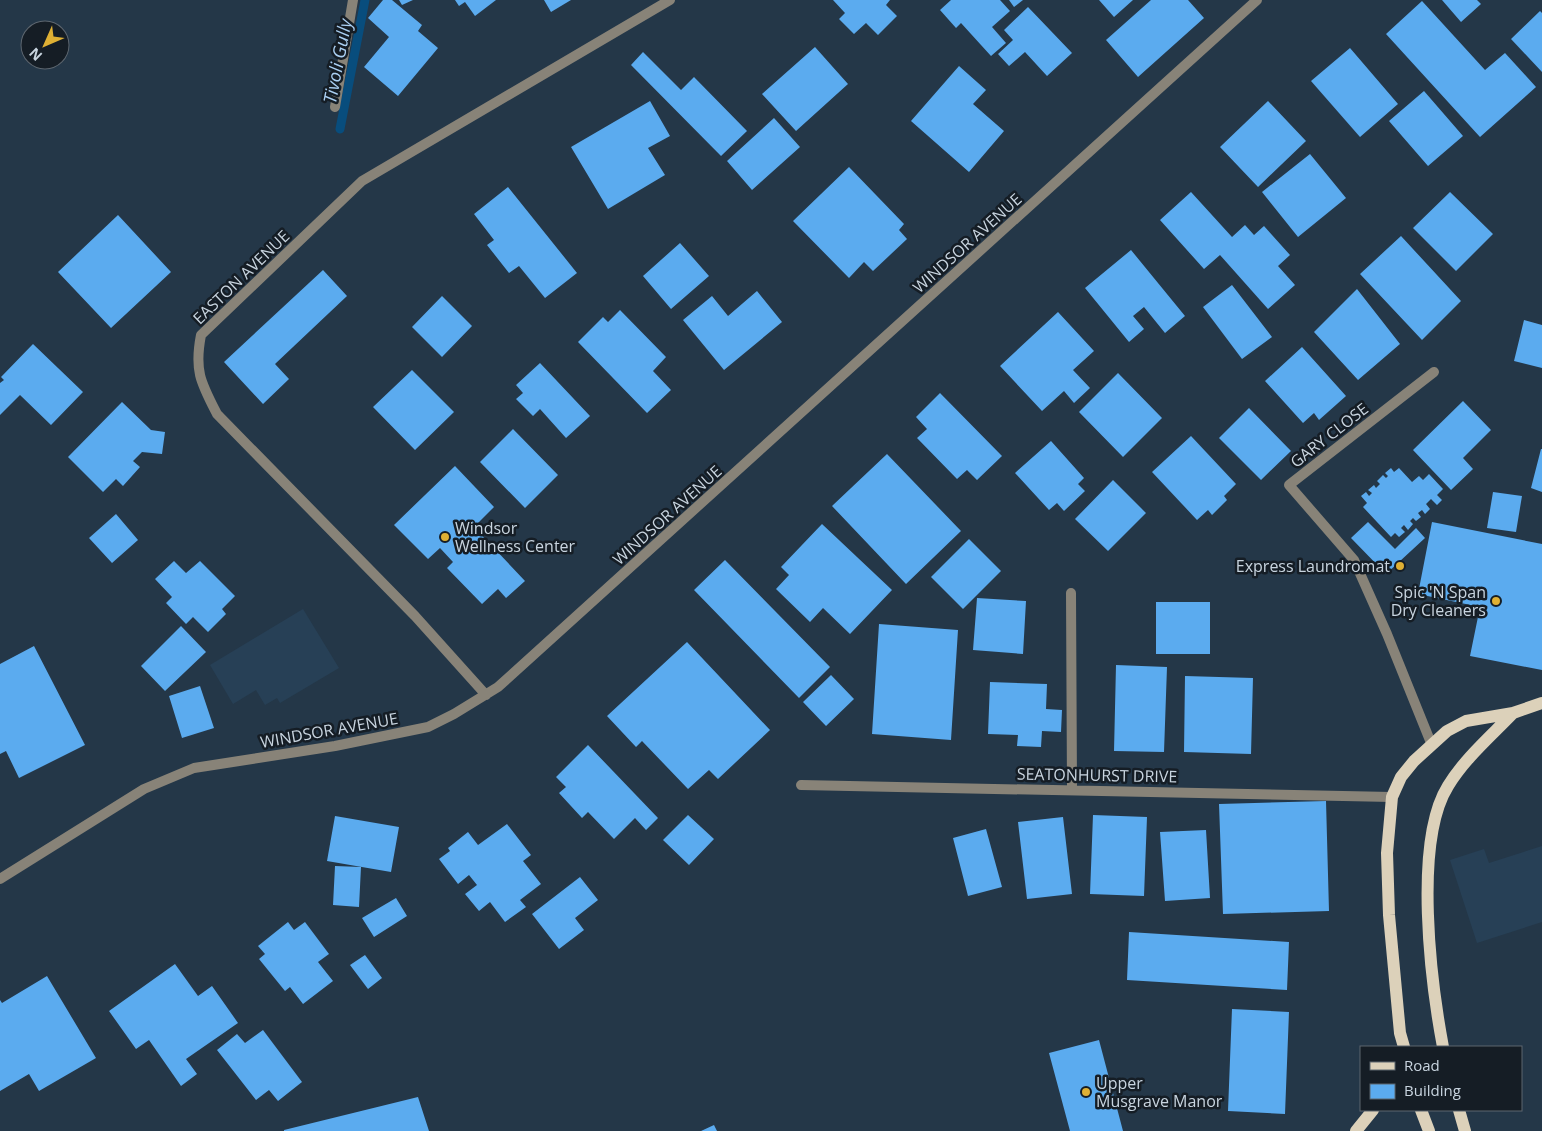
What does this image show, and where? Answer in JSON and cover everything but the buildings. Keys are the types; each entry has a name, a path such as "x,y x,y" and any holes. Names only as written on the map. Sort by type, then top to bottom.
{"main road":[{"path":"1404,1046 1400,1033 1388,915 1387,852 1392,797 1401,777 1431,743 1447,730 1466,721 1513,713 1542,703"},
{"path":"1443,1046 1433,981 1428,917 1430,835 1435,813 1447,787 1464,763 1513,713"},
{"path":"1396,1046 1400,1033"},
{"path":"1356,1131 1371,1111"},
{"path":"1421,1111 1428,1131"},
{"path":"1459,1111 1465,1131"}],"street":[{"path":"335,107 353,0"},
{"name":"EASTON AVENUE","path":"486,695 415,616 217,414 201,384 197,358 202,335 362,181 670,0"},
{"name":"WINDSOR AVENUE","path":"0,879 144,789 194,768 335,746 428,727 498,687 1257,0"},
{"name":"GARY CLOSE","path":"1431,743 1387,634 1354,560 1289,485 1434,372"},
{"path":"1070,593 1072,789"},
{"name":"SEATONHURST DRIVE","path":"801,785 1072,789 1392,797"}],"shaded area":[{"path":"303,609 339,668 280,703 277,698 265,705 256,690 233,704 210,665"},
{"path":"1542,846 1542,922 1477,943 1450,860 1484,849 1489,863"}],"waterway":[{"name":"Tivoli Gully","path":"340,129 365,0"}],"place":[{"name":"Windsor Wellness Center","path":"445,537"},
{"name":"Express Laundromat","path":"1400,566"},
{"name":"Spic 'N Span Dry Cleaners","path":"1496,601"},
{"name":"Upper Musgrave Manor","path":"1086,1092"}]}
